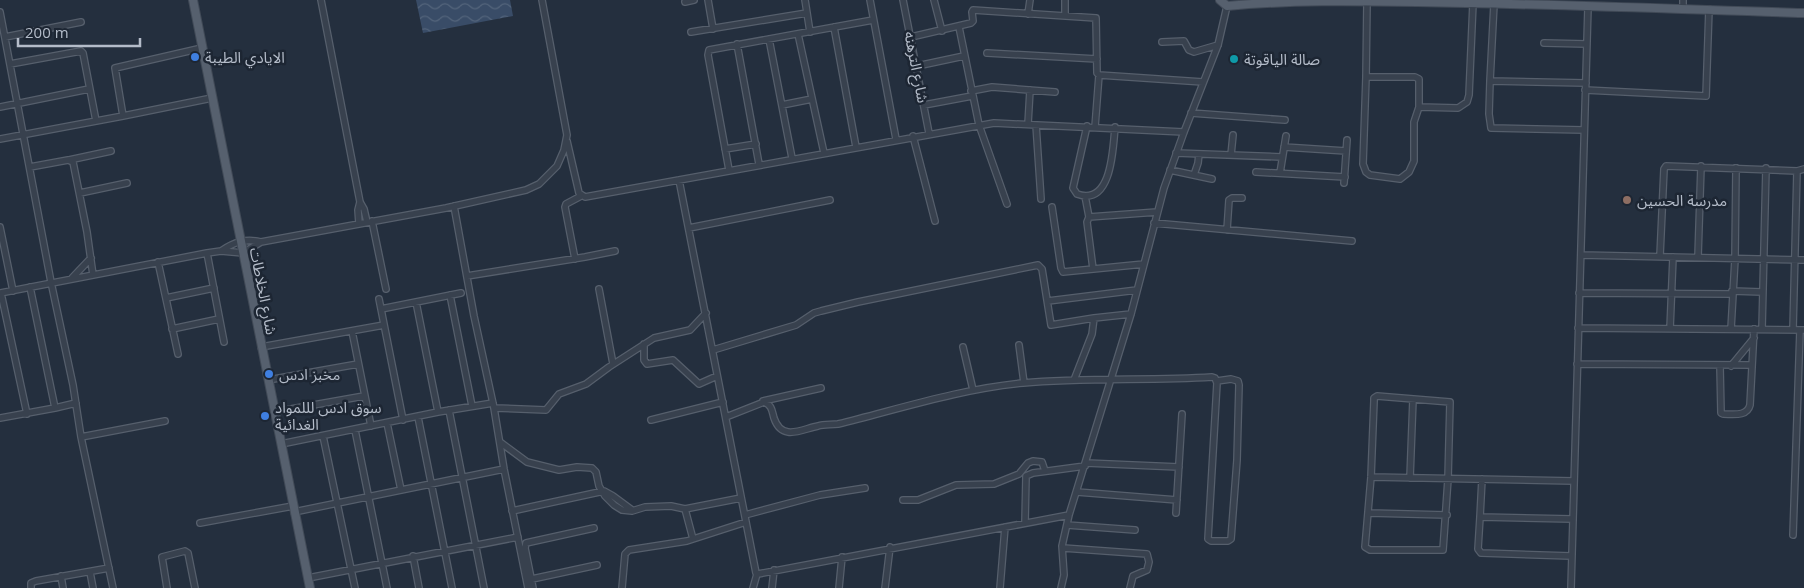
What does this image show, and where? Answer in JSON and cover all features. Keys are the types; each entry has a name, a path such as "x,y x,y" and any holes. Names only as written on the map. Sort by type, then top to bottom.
{"main road":[{"name":"شارع الخلاطات","path":"193,0 310,588"},
{"path":"1220,0 1227,6 1275,0 1441,1 1804,13"}],"street":[{"path":"321,0 360,202 370,222 386,289"},
{"path":"542,0 567,130 567,139 581,196"},
{"path":"685,2 694,0"},
{"path":"708,0 713,29"},
{"path":"805,0 810,32"},
{"path":"870,0 896,139"},
{"name":"شارع الترهنه","path":"903,0 929,133"},
{"path":"934,0 942,31"},
{"path":"1028,14 1030,0"},
{"path":"1065,0 1065,16"},
{"path":"1683,0 1683,9"},
{"path":"1366,77 1417,77 1419,83 1419,107 1414,122 1414,161 1409,172 1404,177 1398,179 1370,175 1364,169 1367,2"},
{"path":"1419,107 1458,108 1467,102 1473,3"},
{"path":"1494,4 1489,114 1492,128 1584,130"},
{"path":"1062,588 1064,575 1062,546 1069,515 1132,314 1157,212 1170,170 1218,45 1227,6"},
{"path":"1571,588 1588,7"},
{"path":"1586,90 1706,96 1709,9"},
{"path":"911,37 959,27 972,22 973,10 1096,18 1097,73 1099,75 1095,127"},
{"path":"0,12 51,282 113,588"},
{"path":"691,32 807,13"},
{"path":"729,170 708,52 710,49 874,20"},
{"path":"5,37 81,22"},
{"path":"834,27 856,147"},
{"path":"959,27 978,125 1007,204"},
{"path":"798,34 824,152"},
{"path":"770,39 792,158"},
{"path":"1162,42 1184,41 1189,50 1194,52 1218,45"},
{"path":"1544,43 1587,44"},
{"path":"737,44 759,164"},
{"path":"124,116 115,68 202,48"},
{"path":"10,64 81,51 83,53 96,121"},
{"path":"987,53 1097,59"},
{"path":"917,66 964,56"},
{"path":"1099,75 1203,82"},
{"path":"1490,80 1586,83"},
{"path":"924,105 972,94 992,87 1055,92"},
{"path":"0,107 89,89"},
{"path":"1028,124 1030,90"},
{"path":"0,139 212,98"},
{"path":"782,105 812,99"},
{"path":"1191,113 1285,120"},
{"path":"575,259 565,207 566,204 581,196 585,197 994,122 1184,132"},
{"path":"1036,125 1042,199"},
{"path":"1087,126 1072,188 1077,194 1084,196 1096,192 1105,184 1111,164 1115,128"},
{"path":"913,136 935,221"},
{"path":"1231,155 1233,136"},
{"path":"1280,173 1286,136"},
{"path":"221,251 240,241 261,242 454,206 532,188 545,179 557,166 562,158 567,139"},
{"path":"1256,172 1344,180 1347,140"},
{"path":"726,149 756,144"},
{"path":"1284,147 1346,151"},
{"path":"30,167 111,151"},
{"path":"1176,153 1282,157"},
{"path":"1194,175 1199,154"},
{"path":"68,160 73,162 80,193 93,274"},
{"path":"1660,256 1664,167 1669,165 1766,168 1797,171 1804,169"},
{"path":"1698,257 1701,166"},
{"path":"1731,329 1736,168"},
{"path":"1762,329 1766,168"},
{"path":"1170,170 1212,179"},
{"path":"1792,535 1799,330 1794,260 1797,171"},
{"path":"679,180 757,574 753,588"},
{"path":"80,193 127,183"},
{"path":"1084,196 1089,217 1087,222 1093,269"},
{"path":"1227,230 1229,200 1232,198 1242,198"},
{"path":"689,228 830,200"},
{"path":"360,202 358,210 360,224"},
{"path":"454,206 466,276 494,406 504,469 528,588"},
{"path":"1052,207 1062,271 1144,264"},
{"path":"1089,217 1157,212"},
{"path":"1154,224 1352,241"},
{"path":"0,227 13,291"},
{"path":"27,414 1,293 207,253 221,251 243,253 261,242"},
{"path":"466,276 615,251"},
{"path":"207,253 224,342"},
{"path":"1581,255 1804,260"},
{"path":"1670,328 1674,257"},
{"path":"72,278 91,258"},
{"path":"158,262 178,354"},
{"path":"713,350 796,325 814,313 821,311 1038,265 1042,269 1052,325 1132,314"},
{"path":"30,287 55,408"},
{"path":"166,298 214,288"},
{"path":"599,289 613,364"},
{"path":"1048,301 1137,290"},
{"path":"1580,293 1762,292"},
{"path":"381,309 461,293"},
{"path":"450,295 472,406"},
{"path":"379,299 403,420"},
{"path":"416,302 438,412"},
{"path":"281,444 472,406 546,410 559,394 586,384 654,338 690,330 706,313"},
{"path":"1074,380 1092,334 1094,318"},
{"path":"172,329 220,319"},
{"path":"261,348 384,325"},
{"path":"1578,328 1799,330"},
{"path":"1720,366 1721,411 1723,414 1744,413 1749,409 1754,329"},
{"path":"352,331 371,426"},
{"path":"1731,366 1754,338"},
{"path":"644,344 644,360 647,364 673,360 699,384 717,376"},
{"path":"1019,345 1024,383"},
{"path":"962,347 973,390"},
{"path":"268,380 358,364"},
{"path":"1577,364 1752,365"},
{"path":"761,402 769,405 776,425 794,433 973,390 1024,383 1112,379 1165,380 1212,378 1217,381 1235,380 1239,384 1237,460 1231,539 1228,542 1208,539 1217,381"},
{"path":"726,417 779,396 821,388"},
{"path":"274,412 364,396"},
{"path":"1377,396 1413,399 1450,402 1448,479 1443,550 1370,550 1366,548 1365,544 1369,513 1374,398 1377,396"},
{"path":"1410,478 1413,399"},
{"path":"651,420 723,402"},
{"path":"0,418 76,403"},
{"path":"450,410 484,588"},
{"path":"1176,513 1182,414"},
{"path":"418,417 452,588"},
{"path":"82,436 165,421"},
{"path":"387,423 401,490"},
{"path":"355,430 387,588"},
{"path":"323,436 355,588"},
{"path":"500,442 527,462 559,470 576,466 592,468 596,472 602,492 618,508 632,511 645,507 671,506 685,509 741,498"},
{"path":"903,500 918,500 956,485 994,484 1019,474 1025,466 1033,461 1042,462 1045,471"},
{"path":"1026,523 1026,476 1085,465 1179,468"},
{"path":"200,524 337,504 504,469"},
{"path":"1371,477 1574,481"},
{"path":"1482,479 1478,549 1481,553 1571,556"},
{"path":"744,515 820,495 865,488"},
{"path":"512,510 602,492"},
{"path":"1076,492 1177,500"},
{"path":"685,509 693,539"},
{"path":"1369,513 1446,515"},
{"path":"757,574 890,547 1069,515"},
{"path":"1480,517 1572,519"},
{"path":"622,588 626,554 629,550 678,543 746,522"},
{"path":"1067,525 1136,530"},
{"path":"1000,588 1005,527"},
{"path":"533,588 525,548 526,543 594,528"},
{"path":"308,578 518,537"},
{"path":"1062,546 1063,548 1147,554 1149,558 1147,570 1132,577 1130,588"},
{"path":"885,588 890,547"},
{"path":"167,588 162,557 185,551 188,553 195,588"},
{"path":"413,556 419,588"},
{"path":"839,588 842,557"},
{"path":"532,579 597,565"},
{"path":"31,588 32,583 60,576 109,568"},
{"path":"772,588 774,570"},
{"path":"90,572 93,588"},
{"path":"60,576 63,588"}],"water":[{"path":"416,0 510,0 513,16 423,33"}],"place":[{"name":"الايادي الطيبة","path":"195,57"},
{"name":"صالة الياقوتة","path":"1234,59"},
{"name":"مدرسة الحسين","path":"1627,200"},
{"name":"مخبز ادس","path":"269,374"},
{"name":"سوق ادس لللمواد الغدائية","path":"265,416"}]}
